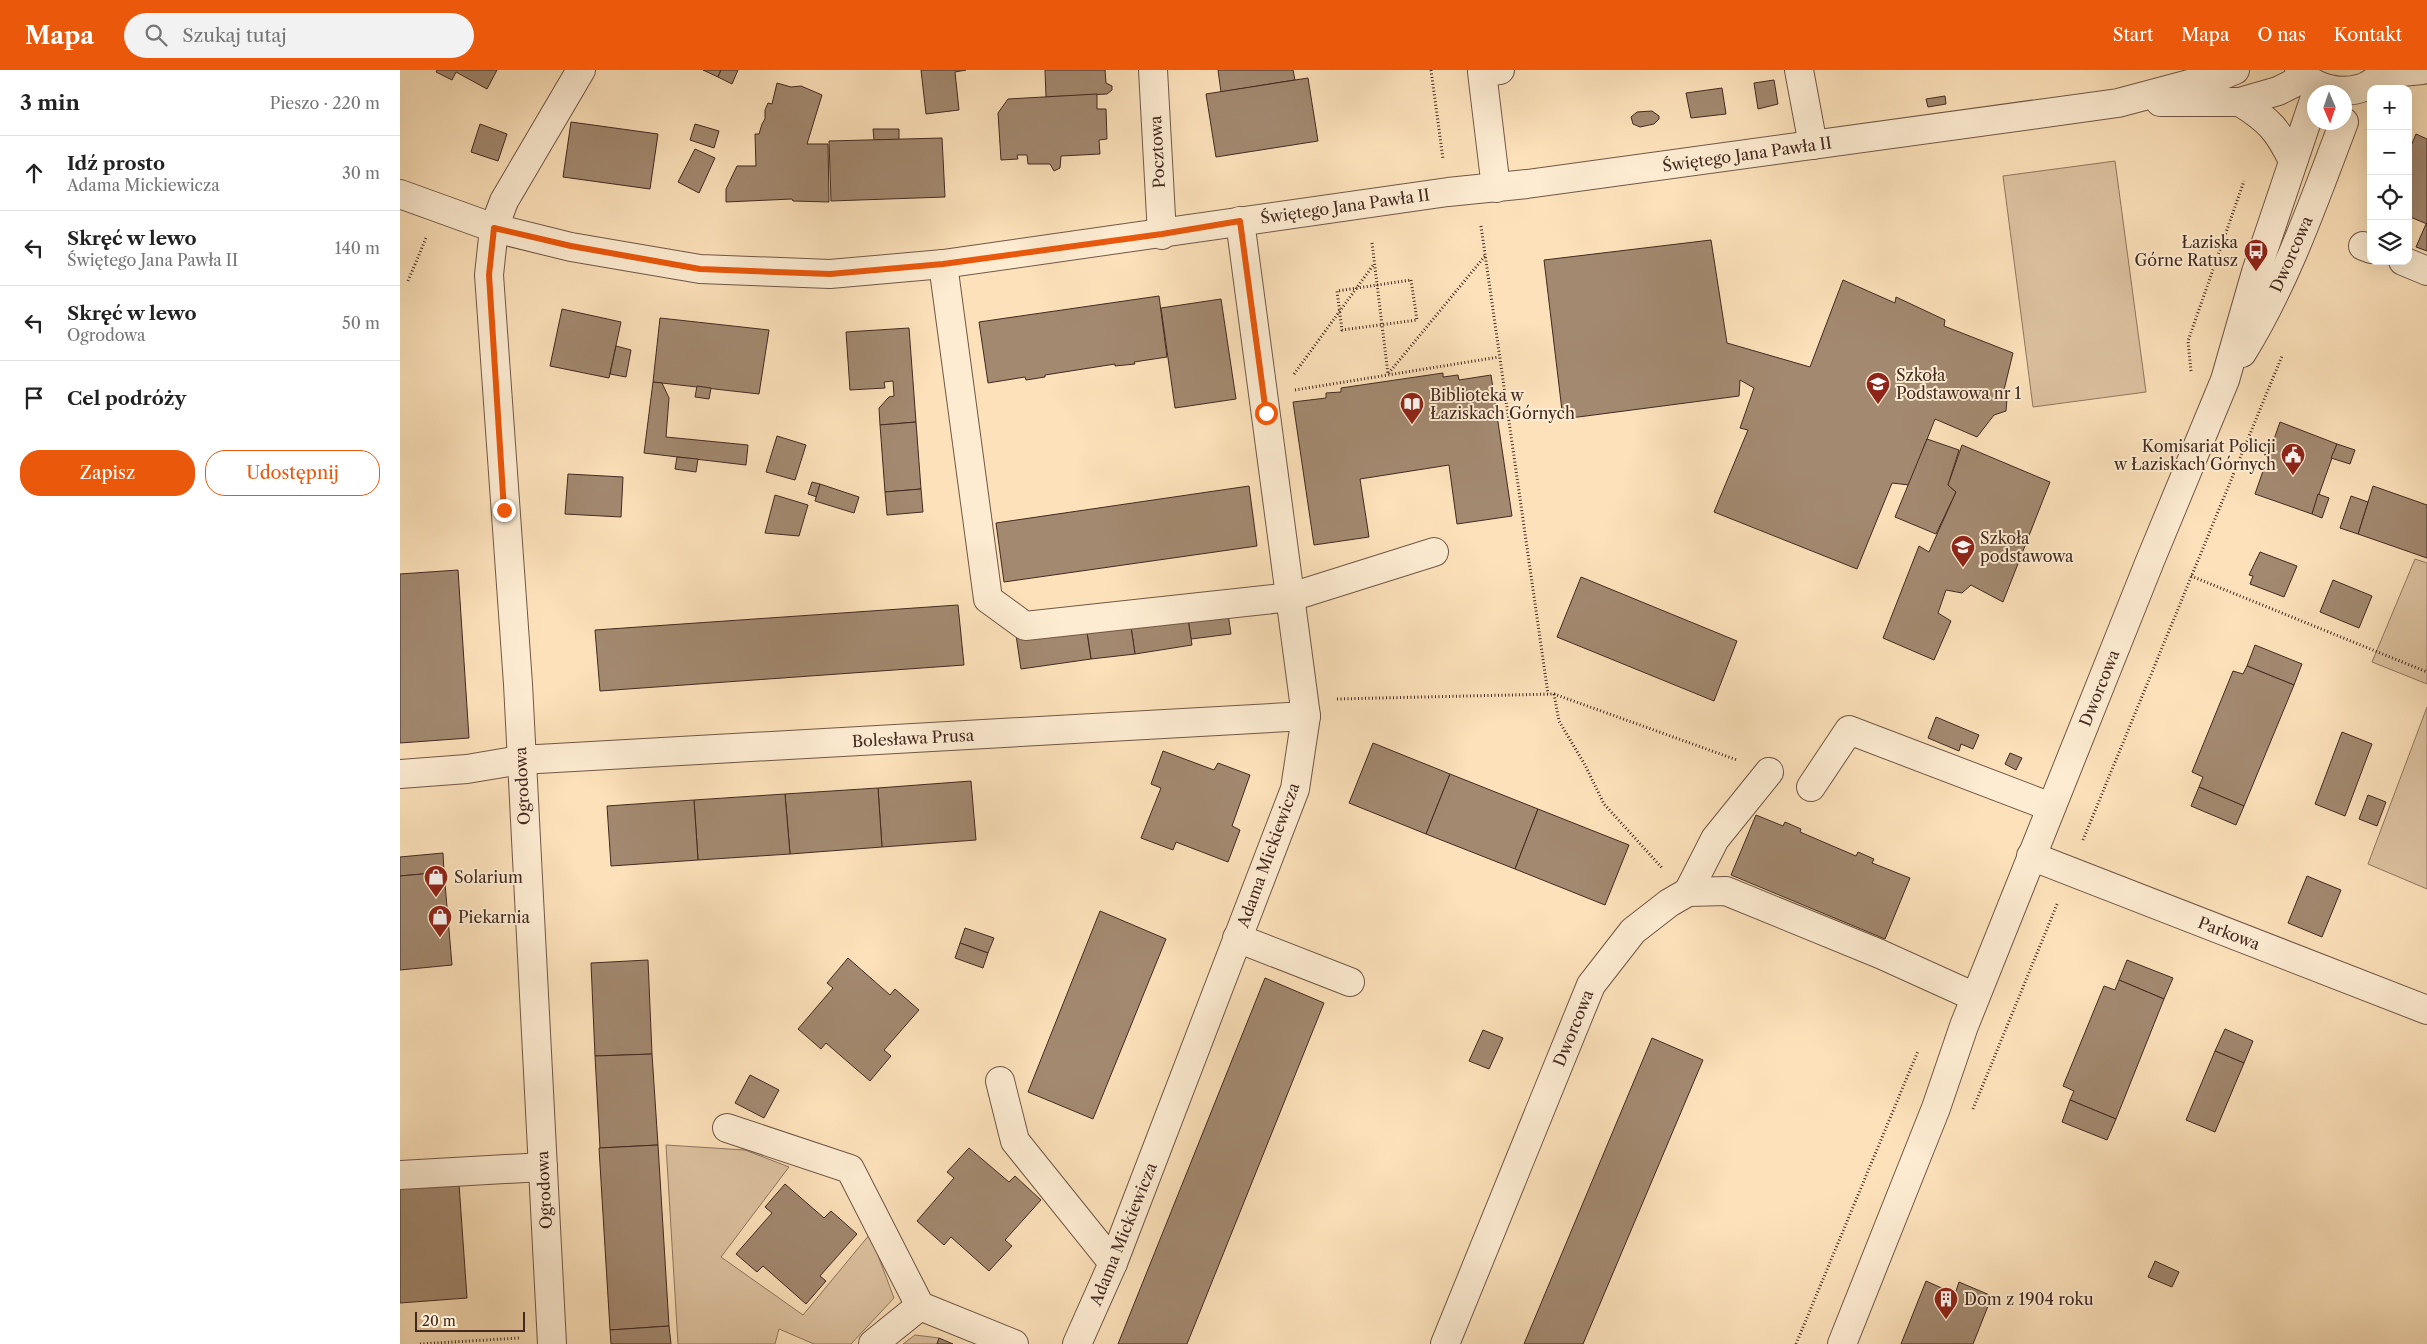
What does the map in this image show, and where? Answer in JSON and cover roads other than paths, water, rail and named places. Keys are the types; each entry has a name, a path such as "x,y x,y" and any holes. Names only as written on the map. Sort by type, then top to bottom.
{"street":[{"name":"Ogrodowa","path":"552,1340 520,760 518,684 489,275 494,228 504,201 581,70"},
{"name":"Pocztowa","path":"1153,70 1162,234"},
{"path":"1800,70 1813,146"},
{"name":"Świętego Jana Pawła II","path":"400,194 494,228 571,246 700,269 830,274 943,264 1448,192 1496,188 1813,146 2118,103 2223,75 2234,70"},
{"path":"2352,90 2370,84 2383,72 2422,70"},
{"path":"1488,71 1496,188"},
{"name":"Świętego Jana Pawła II","path":"2118,103 2240,102 2278,90 2307,86"},
{"name":"Dworcowa","path":"2352,100 2356,90"},
{"path":"2240,102 2263,116 2281,136 2292,161"},
{"name":"Dworcowa","path":"1842,1344 1936,1108 1975,997 2031,856 2225,380 2256,272 2292,161 2307,102"},
{"name":"Dworcowa","path":"2225,380 2264,318 2312,206 2341,130"},
{"name":"Adama Mickiewicza","path":"1077,1344 1113,1263 1295,789 1305,708 1291,597 1273,402 1240,221"},
{"path":"943,264 988,599 1024,626 1291,597 1434,552"},
{"path":"2412,264 2427,270"},
{"name":"Bolesława Prusa","path":"400,774 467,769 520,760 1305,708"},
{"path":"1811,787 1849,730 2051,807"},
{"path":"1769,772 1715,839 1688,892 1726,892 1880,954 1975,997"},
{"name":"Parkowa","path":"2031,856 2427,1010"},
{"name":"Dworcowa","path":"1445,1344 1591,985 1633,931 1669,903 1688,892"},
{"path":"1238,938 1350,982"},
{"path":"1000,1081 1014,1141 1113,1263"},
{"path":"727,1128 850,1169 920,1306 1014,1344"},
{"path":"400,1175 543,1167"},
{"path":"873,1344 920,1306"}],"place":[{"name":"Łaziska Górne Ratusz","path":"2256,272"},
{"name":"Szkoła Podstawowa nr 1","path":"1878,405"},
{"name":"Biblioteka w Łaziskach Górnych","path":"1412,425"},
{"name":"Komisariat Policji w Łaziskach Górnych","path":"2293,476"},
{"name":"Szkoła podstawowa","path":"1963,568"},
{"name":"Solarium","path":"436,898"},
{"name":"Piekarnia","path":"440,938"},
{"name":"Dom z 1904 roku","path":"1946,1320"}]}
